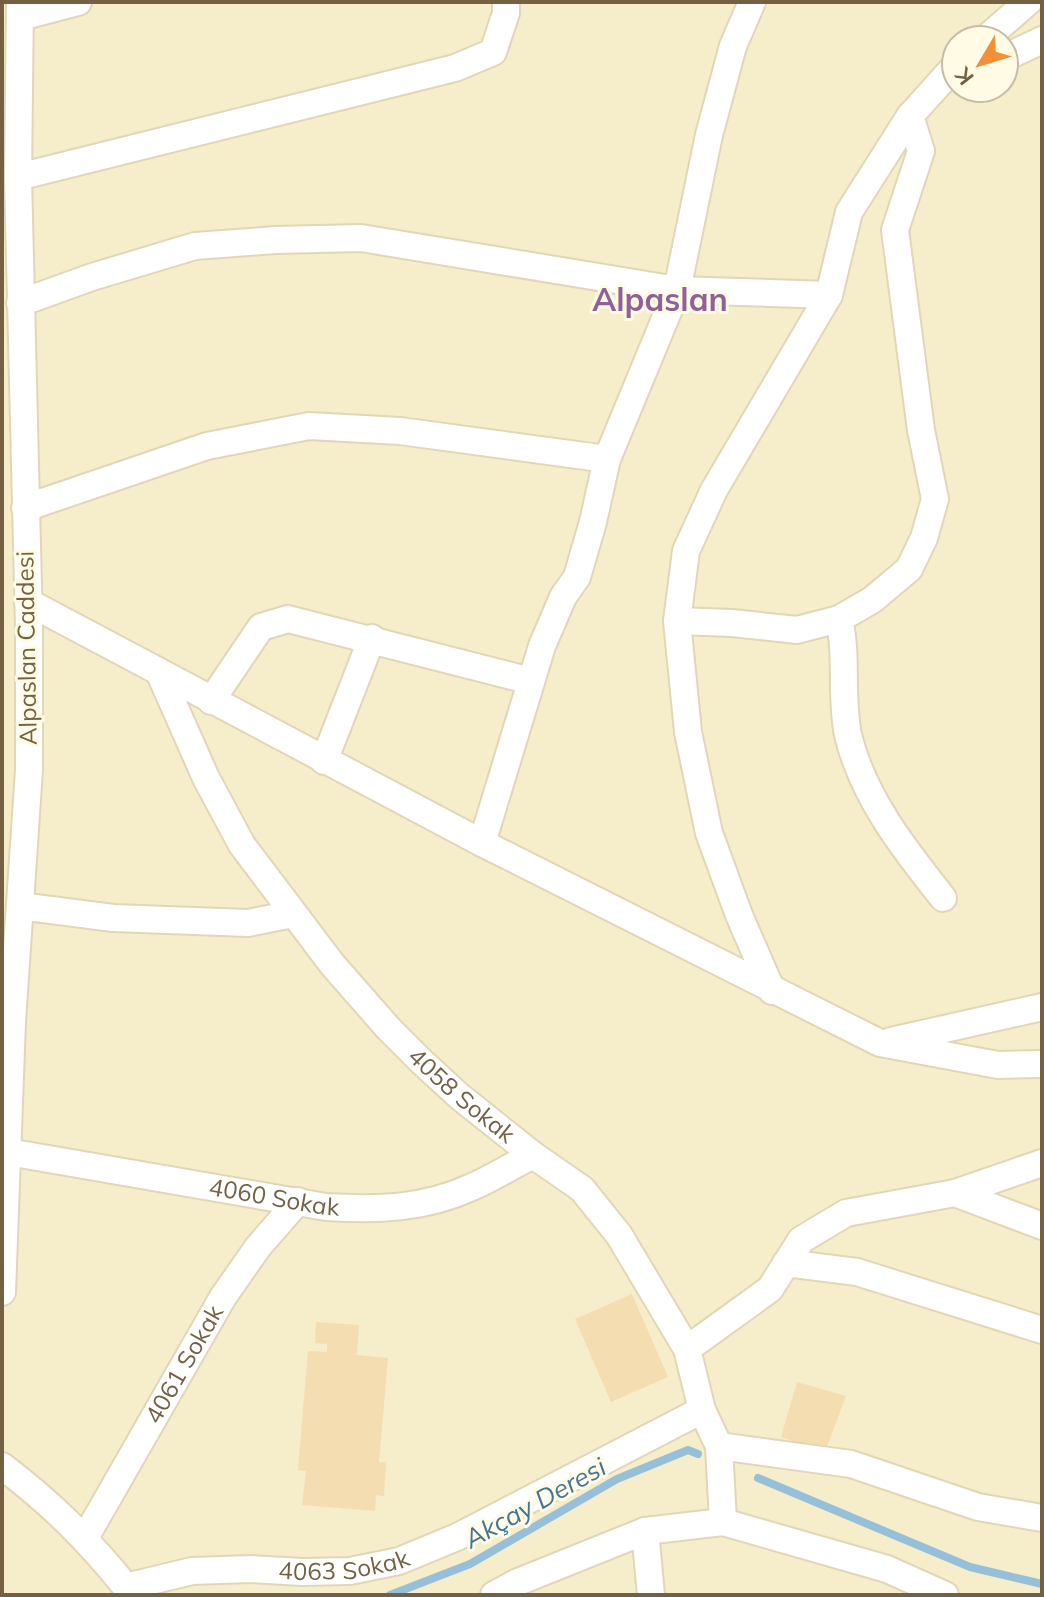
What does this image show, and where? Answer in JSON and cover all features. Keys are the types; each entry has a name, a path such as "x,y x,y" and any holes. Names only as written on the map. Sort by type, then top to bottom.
{"street":[{"path":"20,10 78,2"},
{"path":"18,177 455,68 493,52 506,13 506,2"},
{"path":"482,843 542,646 563,597 577,577 607,459 677,290 709,135 733,46 752,2"},
{"path":"1003,24 1028,2"},
{"name":"Alpaslan Caddesi","path":"2,1292 14,890 29,770 25,508 12,404 20,303 20,10"},
{"path":"1020,50 1042,40"},
{"path":"772,991 739,915 709,833 688,732 677,621 686,551 714,490 829,295 849,212 910,116 940,83"},
{"path":"677,621 797,630 839,619 872,600 909,569 924,538 935,499 921,430 895,230 921,151 910,116"},
{"path":"20,303 92,277 195,246 361,238 677,290 829,295"},
{"path":"25,508 207,446 309,426 400,431 607,459"},
{"path":"28,602 482,843 880,1043 998,1065 1042,1064"},
{"path":"211,701 261,627 288,619 531,681"},
{"path":"839,619 845,643 843,677 848,734 866,785 899,842 943,898"},
{"path":"324,761 372,638"},
{"name":"4058 Sokak","path":"160,674 206,778 237,835 332,964 388,1028 459,1096 533,1155 582,1189 619,1235 687,1349 702,1410 719,1446 723,1522"},
{"path":"14,890 113,918 248,923 293,914"},
{"path":"880,1043 1042,1007"},
{"name":"4060 Sokak","path":"8,1152 326,1207 375,1210 430,1203 473,1187 533,1155"},
{"path":"687,1349 770,1289 801,1240 846,1213 955,1193 1042,1163"},
{"path":"955,1193 1042,1226"},
{"name":"4061 Sokak","path":"85,1538 223,1297 258,1247 298,1201"},
{"path":"786,1263 857,1272 1042,1330"},
{"name":"4063 Sokak","path":"2,1466 40,1495 85,1538 126,1587 192,1571 350,1571 399,1561 457,1537 702,1410"},
{"path":"719,1446 851,1464 978,1507 1042,1518"},
{"path":"494,1595 518,1582 645,1531 723,1522 887,1569 945,1595"},
{"path":"645,1531 651,1595"}],"shaded area":[{"path":"2,2 1042,2 1042,1595 2,1595"}],"building":[{"path":"632,1294 668,1377 611,1402 575,1319"},
{"path":"316,1322 359,1325 357,1355 388,1358 379,1462 386,1462 384,1496 376,1495 375,1511 302,1505 306,1471 298,1470 308,1351 327,1352 327,1344 315,1343"},
{"path":"797,1382 846,1396 825,1452 781,1437"}],"waterway":[{"name":"Akçay Deresi","path":"390,1595 470,1564 617,1479 688,1450 698,1454"},
{"name":"Akçay Deresi","path":"758,1478 970,1567 1042,1584"}],"district":[{"name":"Alpaslan","path":"660,300"}]}
